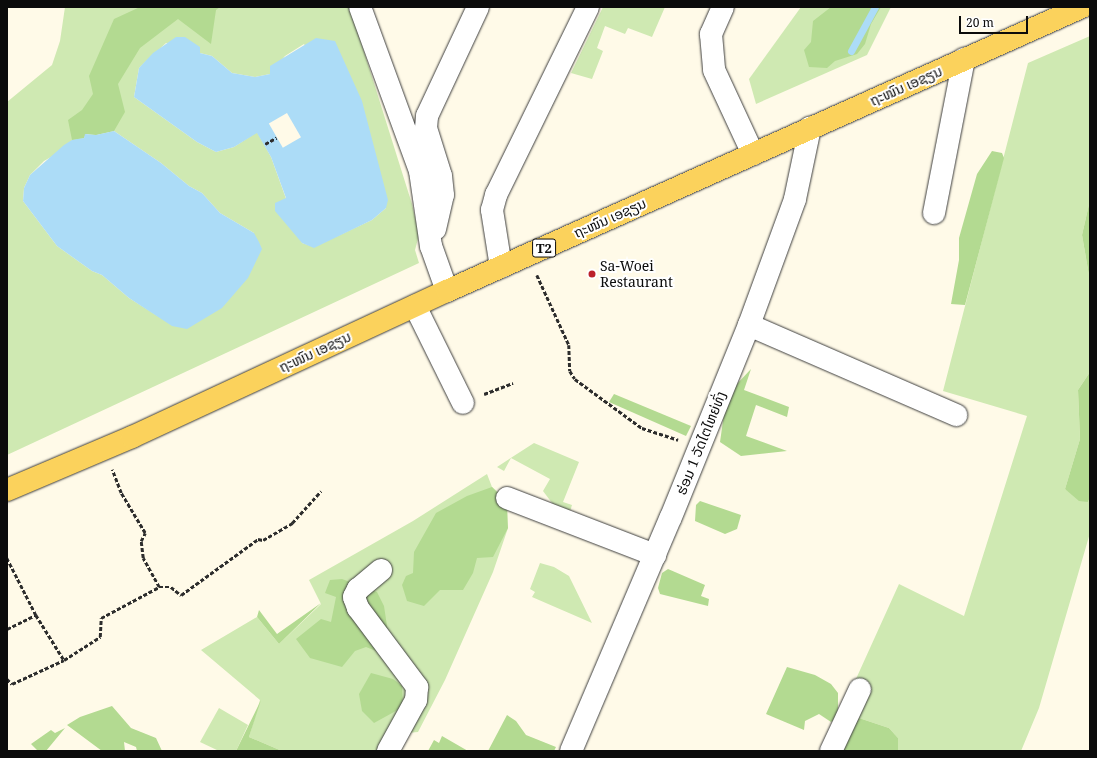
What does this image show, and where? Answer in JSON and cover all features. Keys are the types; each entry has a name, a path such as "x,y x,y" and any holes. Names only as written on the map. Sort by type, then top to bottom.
{"main road":[{"name":"ຖະໜົນ ເອຊຽນ","path":"7,490 104,449 447,291 1082,7"}],"street":[{"path":"360,7 420,171 431,246 447,291"},
{"path":"431,246 443,195 441,176 426,128 427,116 478,7"},
{"path":"501,267 492,210 496,195 588,7"},
{"path":"723,7 711,34 714,70 753,154"},
{"path":"934,214 964,59"},
{"name":"ຮ່ອມ 1 ວັດໄຕໄຫຍ່ທົ່ງ","path":"571,751 655,555 749,325 794,199 810,128"},
{"path":"414,306 462,403"},
{"path":"749,325 956,415"},
{"path":"507,498 655,555"},
{"path":"381,570 358,589 354,597 358,608 417,687 416,700 388,751"},
{"path":"831,751 860,689"}],"path":[{"path":"265,144 276,138"},
{"path":"528,255 569,345 570,371 575,379 642,428 699,448"},
{"path":"462,403 513,383"},
{"path":"104,449 122,492 145,533 141,541 144,558 159,587"},
{"path":"7,679 12,684 64,660 100,637 101,618 159,587 171,587 181,595 258,539 263,540 292,523 321,491"},
{"path":"7,558 36,615 64,660"},
{"path":"7,629 36,615"}],"green space":[{"path":"65,7 350,7 412,204 419,235 415,250 419,263 7,455 7,102 52,65 60,41","holes":["166,43 200,47 200,53 212,56 232,73 255,77 270,74 285,56 304,44 385,190 386,208 372,220 314,247 302,243 271,157 257,132 234,147 216,152 197,142 134,97 139,68","114,131 161,163 189,186 202,193 220,213 254,233 172,325 129,298 102,275 92,271 57,246 23,201 24,188 30,175 44,161 84,138 85,134 96,135"]},
{"path":"140,7 220,7 216,10 211,44 178,19 140,48 118,84 125,112 114,131 96,135 86,134 84,138 72,140 68,120 82,110 93,94 89,76 114,19"},
{"path":"603,7 665,7 652,37 628,28 625,34 605,26 597,48 603,51 592,79 571,73"},
{"path":"801,7 891,7 867,55 756,104 749,79"},
{"path":"831,7 881,7 871,24 865,44 857,54 835,61 827,68 809,67 804,50 811,42 813,21"},
{"path":"1090,36 1090,200 1082,235 1090,281 1090,372 1078,390 1080,439 1065,489 1088,502 1090,497 1090,533 1039,708 1021,751 898,751 898,738 889,728 841,712 899,584 964,616 1027,416 943,391 1028,63"},
{"path":"992,151 1002,153 1004,158 965,305 951,304 959,260 959,238 977,174"},
{"path":"1090,200 1090,281 1082,235"},
{"path":"751,369 744,390 789,407 787,417 756,405 746,436 787,451 741,456 720,442 724,414 736,385"},
{"path":"1090,372 1090,497 1088,502 1079,501 1065,489 1080,439 1078,390"},
{"path":"614,394 691,426 686,436 609,402"},
{"path":"534,443 579,462 563,502 572,505 569,515 555,507 543,491 550,479 511,458 504,471 497,467"},
{"path":"487,474 492,487 498,492 508,528 493,572 445,680 418,732 408,733 398,751 282,751 249,737 260,700 201,650 257,617 279,644 321,604 309,580 413,521"},
{"path":"492,487 507,503 508,528 493,557 477,558 473,573 463,590 440,590 424,606 407,601 402,585 406,576 413,573 414,552 436,513 467,496"},
{"path":"700,501 741,515 737,529 725,534 695,521 696,505"},
{"path":"540,563 554,567 569,576 592,623 532,597 535,592 530,589"},
{"path":"668,569 705,585 701,596 709,599 708,606 660,594 658,588 662,573"},
{"path":"342,579 377,592 384,606 389,639 376,651 366,647 355,651 342,667 310,658 296,639 321,619 331,622 336,597 325,593 330,580"},
{"path":"321,603 279,644 257,617 259,610 277,634"},
{"path":"787,667 815,675 831,684 838,693 838,718 831,722 819,714 805,721 804,730 766,714"},
{"path":"371,673 393,679 402,686 403,707 374,723 362,711 359,694"},
{"path":"261,700 249,737 282,751 236,751"},
{"path":"112,706 131,728 156,738 162,751 137,751 136,747 124,742 125,751 102,751 67,725 80,717"},
{"path":"219,708 248,725 236,751 219,751 200,742"},
{"path":"507,715 516,721 526,735 556,747 554,751 488,751"},
{"path":"859,718 889,728 898,738 898,751 839,751"},
{"path":"65,728 46,751 38,751 31,744 51,730 55,733"},
{"path":"442,736 468,751 428,751 434,740 439,743"}],"water":[{"path":"176,37 185,37 200,47 200,53 212,56 232,73 255,77 270,74 270,66 316,38 335,41 362,101 388,200 386,208 372,220 314,248 302,243 275,211 275,203 286,198 271,157 257,133 234,147 216,152 197,142 134,97 139,68 153,53"},
{"path":"114,131 161,163 189,186 202,193 220,213 254,233 262,249 248,278 222,308 187,329 172,326 129,298 102,275 92,271 57,246 23,201 24,188 30,175 64,145 72,140 84,138 85,134 96,135"}],"pier":[{"path":"287,113 301,137 283,148 269,124"}],"waterway":[{"path":"851,51 875,7"}],"place":[{"name":"Sa-Woei Restaurant","path":"592,274"}]}
